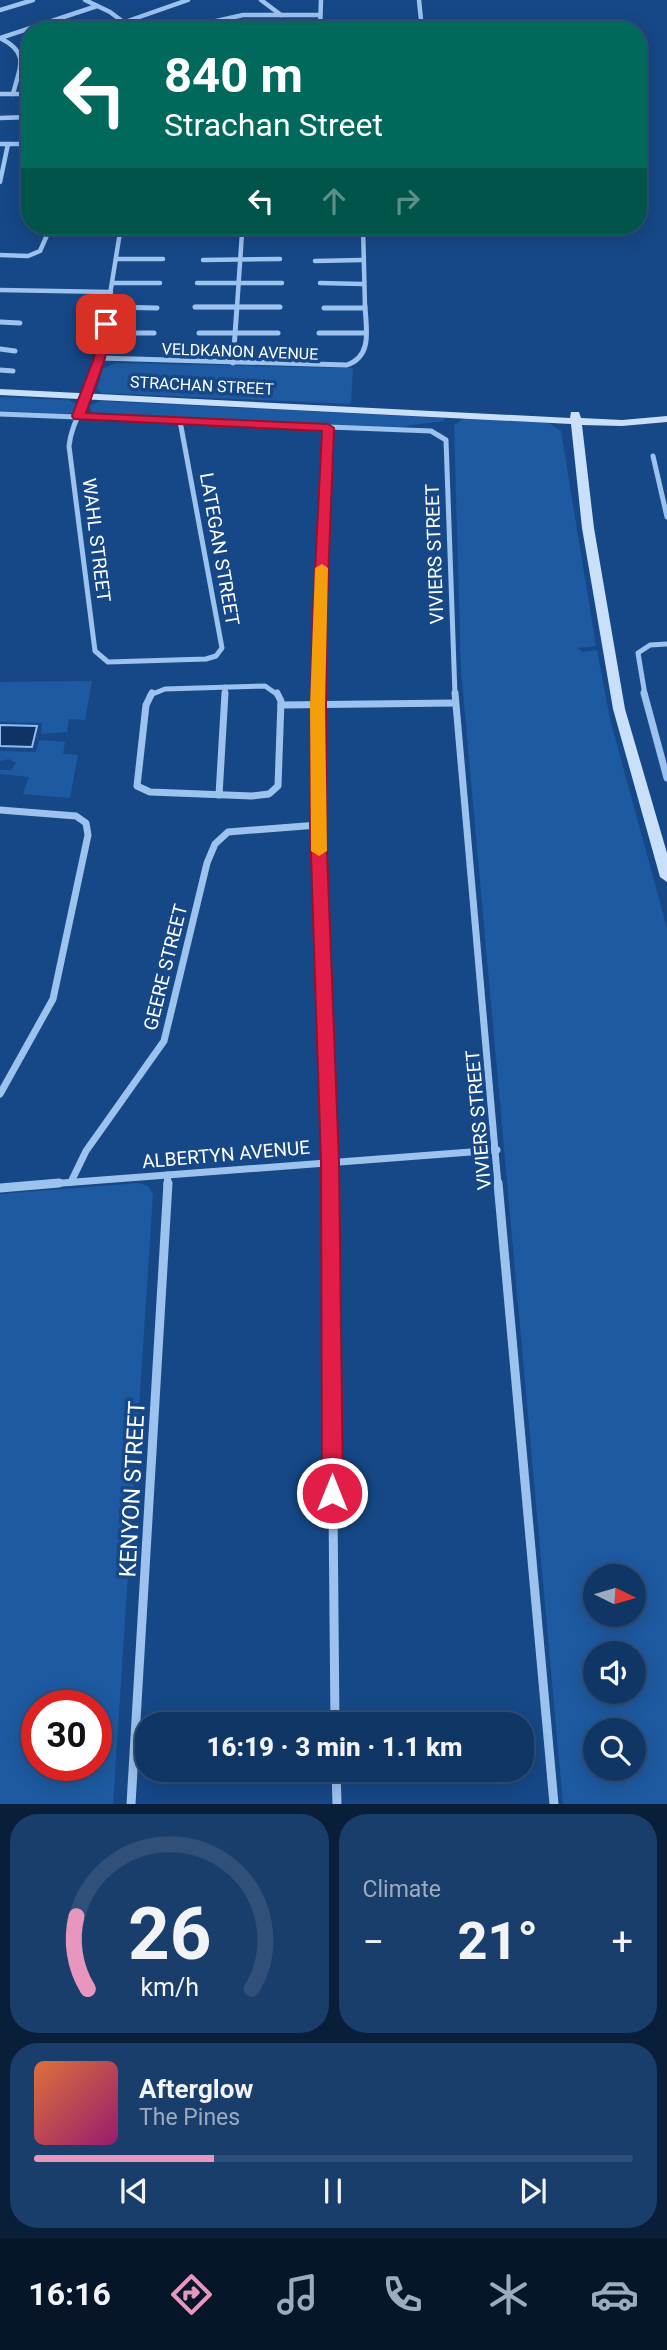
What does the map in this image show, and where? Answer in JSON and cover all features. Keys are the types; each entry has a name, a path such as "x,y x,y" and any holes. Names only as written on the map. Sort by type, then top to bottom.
{"street":[{"path":"0,10 33,0"},
{"path":"85,0 123,21"},
{"path":"128,21 188,0"},
{"path":"261,0 281,15"},
{"path":"320,21 321,0"},
{"path":"419,0 421,21"},
{"path":"55,21 97,6"},
{"path":"216,21 243,15 320,15"},
{"path":"280,21 281,15"},
{"path":"0,38 21,32"},
{"path":"0,38 16,46 21,57"},
{"path":"13,94 21,63"},
{"path":"0,94 21,94"},
{"path":"0,118 21,117"},
{"path":"0,144 21,144"},
{"path":"0,182 8,144"},
{"path":"0,255 40,254 45,249 49,235"},
{"name":"WAHL STREET","path":"108,662 94,651 69,446 71,429 88,395 100,358 119,235"},
{"path":"233,363 242,235"},
{"path":"319,333 365,333 362,235"},
{"path":"116,258 163,259"},
{"path":"203,260 280,260"},
{"path":"315,261 362,260"},
{"path":"112,283 160,283"},
{"path":"198,283 282,283"},
{"path":"320,283 363,284"},
{"path":"0,290 111,292"},
{"path":"109,307 157,308"},
{"path":"195,307 280,307"},
{"path":"324,308 363,308"},
{"path":"0,322 20,323"},
{"path":"104,332 154,333"},
{"path":"200,333 278,333"},
{"name":"VELDKANON AVENUE","path":"100,358 349,365 362,356 366,346 365,333"},
{"path":"0,349 15,351"},
{"path":"0,370 13,371"},
{"name":"STRACHAN STREET","path":"0,391 570,417 622,423 667,419"},
{"name":"STRACHAN STREET","path":"570,417 667,413"},
{"name":"STRACHAN STREET","path":"0,414 431,431 441,435"},
{"path":"570,417 620,709 667,877"},
{"name":"LATEGAN STREET","path":"108,662 206,659 216,656 222,648 180,421"},
{"path":"328,428 318,706 318,825 330,1162 335,1712"},
{"name":"VIVIERS STREET","path":"441,435 446,440 455,703 554,1804"},
{"path":"653,456 667,517"},
{"path":"658,470 667,466"},
{"path":"667,644 644,647 638,655 639,673 667,778"},
{"path":"219,794 225,687"},
{"path":"225,687 270,688 279,697 281,705 275,789 264,795 150,792 140,789 137,780 146,705 150,694 164,689 225,687"},
{"path":"281,705 455,703"},
{"path":"0,810 76,816 83,819 88,828 52,999 44,1020 0,1094"},
{"name":"GEERE STREET","path":"71,1182 86,1151 164,1041 207,863 215,844 234,830 318,825"},
{"name":"ALBERTYN AVENUE","path":"0,1188 497,1150"},
{"name":"KENYON STREET","path":"131,1804 168,1175"},
{"path":"336,1782 337,1804"}],"shaded area":[{"path":"115,363 353,368 351,404 101,393 97,389 103,369"},
{"path":"0,397 69,400 77,405 74,412 67,414 0,411"},
{"path":"100,401 445,418 443,421 398,427 92,414 90,406"},
{"path":"464,418 549,423 561,431 596,646 578,648 582,652 597,650 610,719 667,928 667,1804 563,1804 461,670 454,425"},
{"path":"92,681 85,720 69,719 67,732 41,734 42,723 0,722 0,682"},
{"path":"0,725 37,726 32,747 0,746"},
{"path":"39,740 65,742 63,754 78,755 70,798 23,794 29,777 0,774 0,770 11,770 16,763 9,759 0,761 0,751 36,752"},
{"path":"139,1183 148,1186 153,1194 113,1804 0,1804 0,1194"}],"slow traffic":[{"path":"319,851 318,706 322,568"}],"route":[{"path":"106,324 100,358 79,416 328,428 319,631 318,825 330,1162 332,1493"}]}
